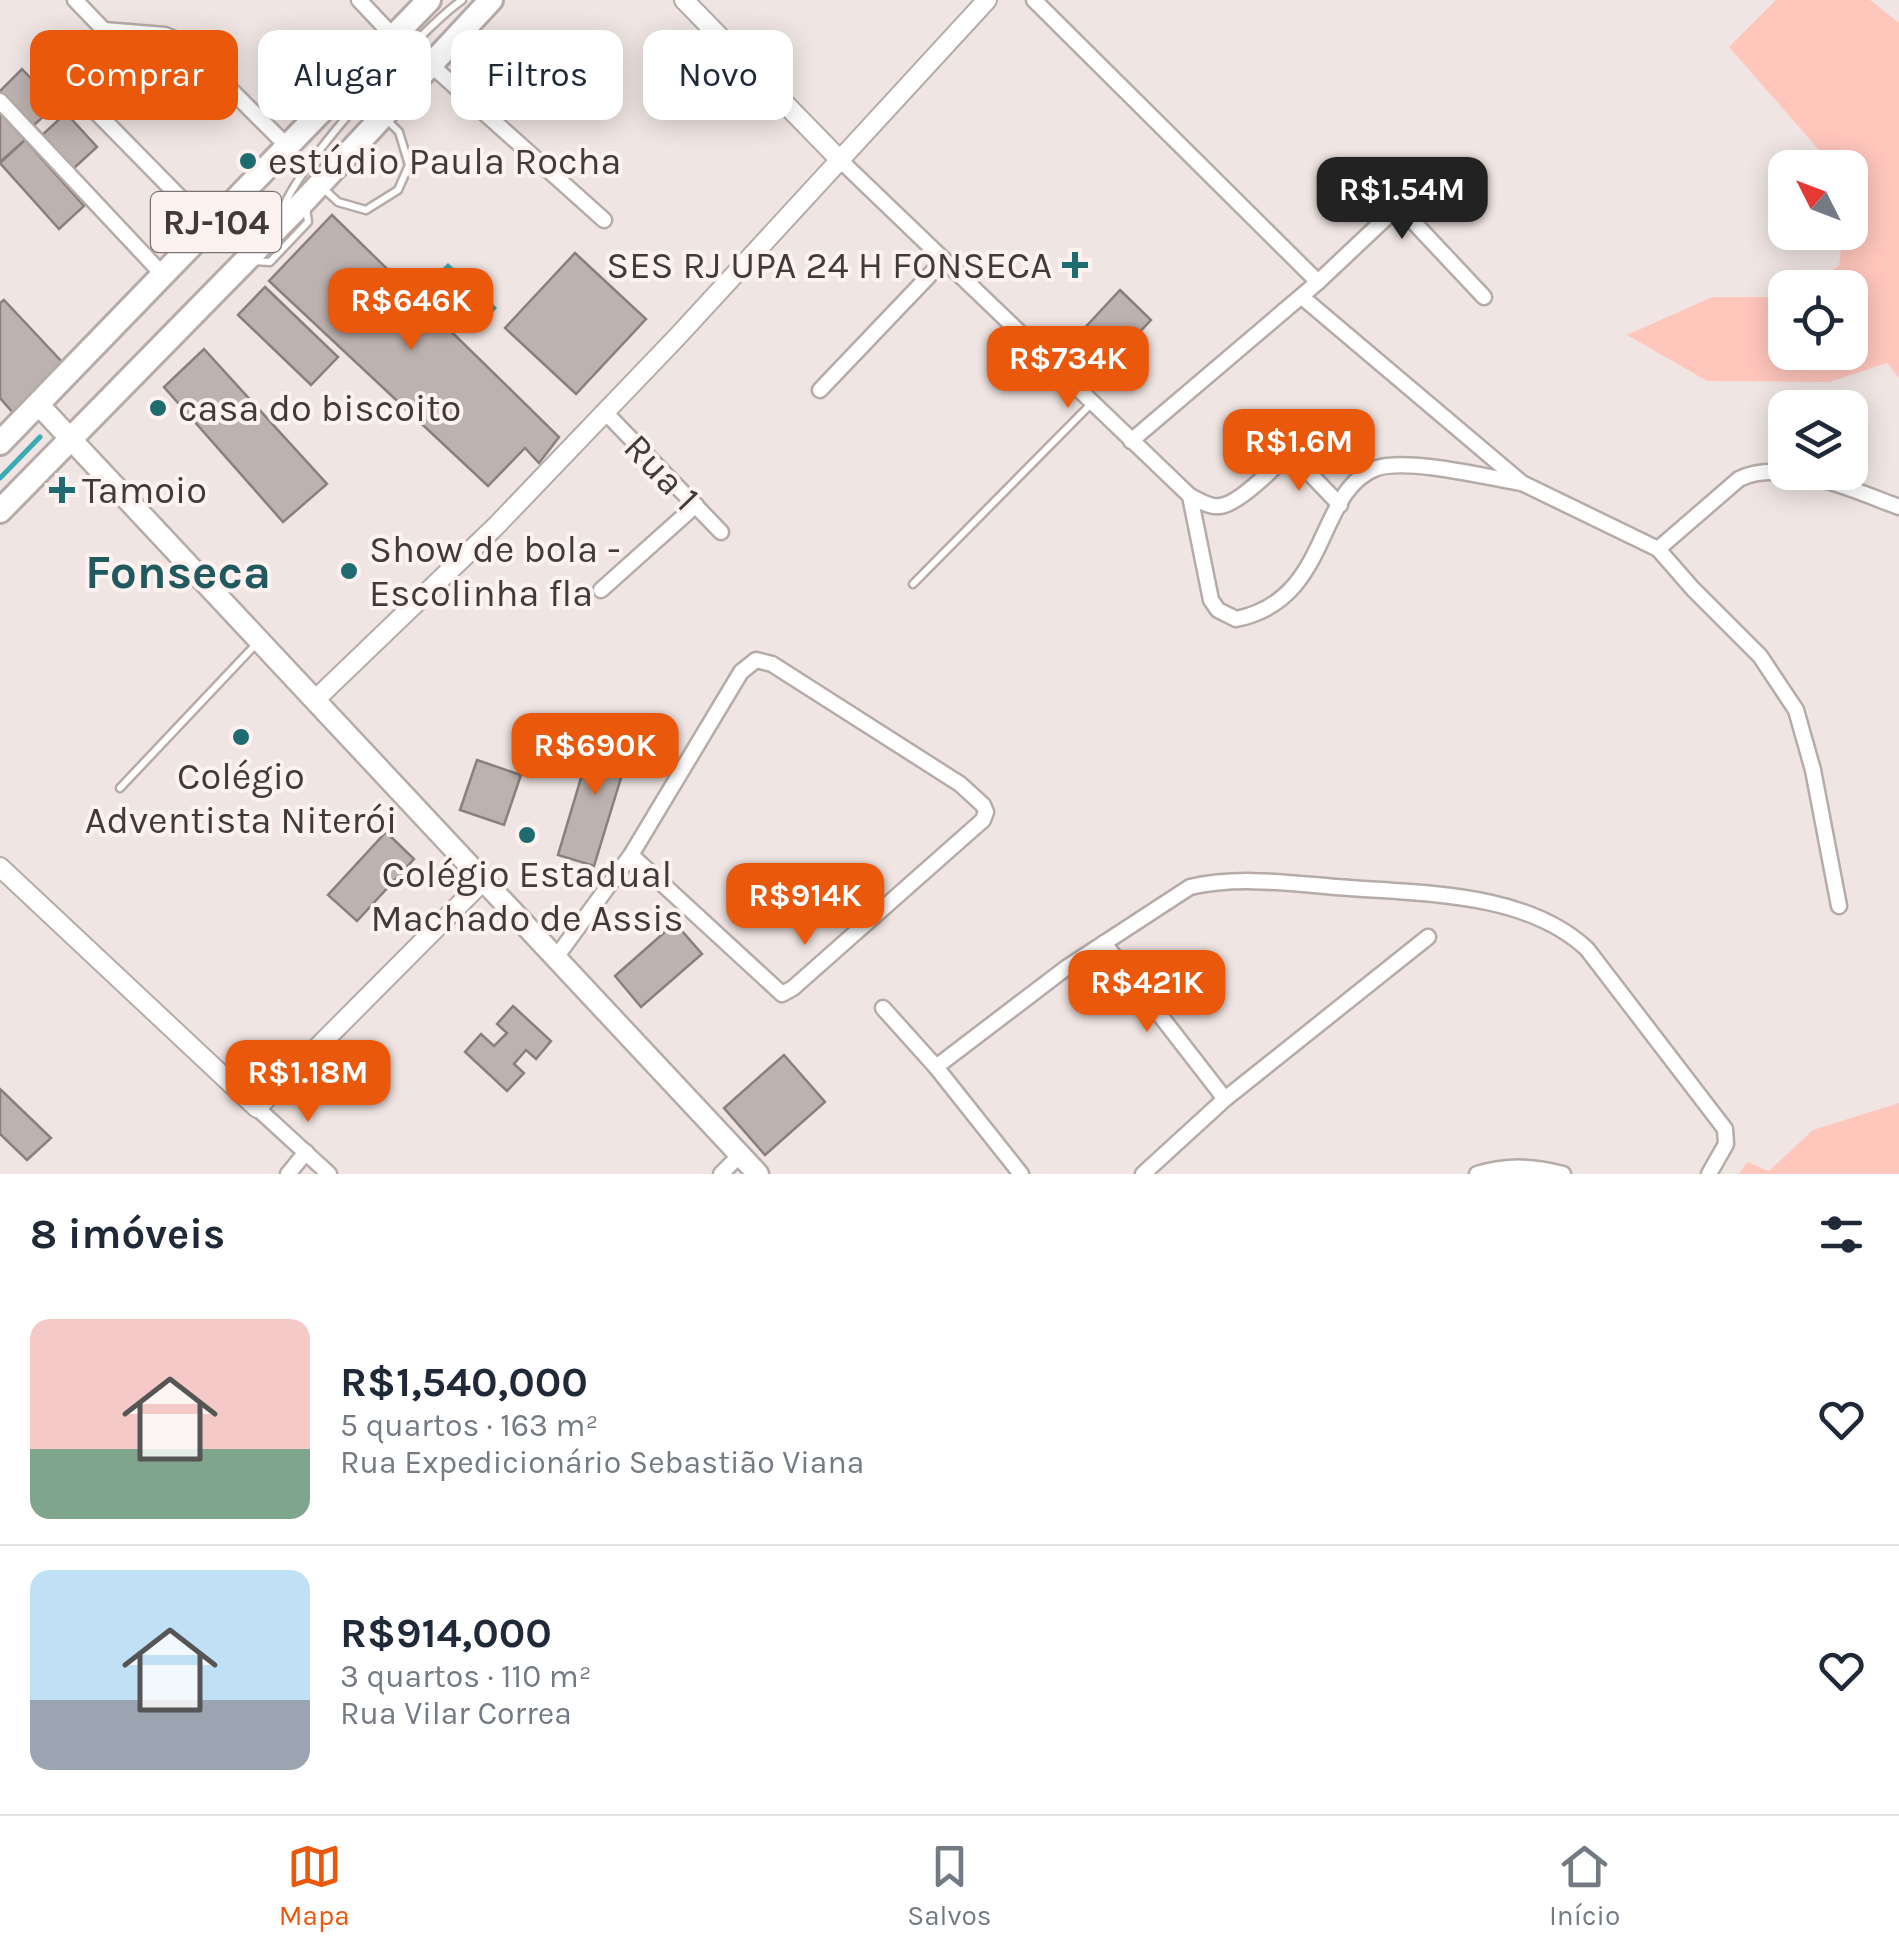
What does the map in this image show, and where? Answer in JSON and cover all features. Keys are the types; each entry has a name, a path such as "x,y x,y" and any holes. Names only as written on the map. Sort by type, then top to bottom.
{"highway":[{"name":"RJ-104","path":"401,30 429,0"},
{"name":"RJ-104","path":"431,63 491,0"},
{"name":"RJ-104","path":"0,443 314,120"},
{"name":"RJ-104","path":"0,511 380,120"}],"main road":[{"path":"38,404 742,1152 758,1174"}],"street":[{"path":"75,0 104,30 165,35 192,48 288,147"},
{"path":"359,0 387,30"},
{"path":"684,0 840,160 1190,496 1219,507 1232,502 1290,453 1313,426"},
{"path":"316,699 496,526 986,0"},
{"path":"1034,0 1318,282"},
{"path":"431,65 604,220"},
{"path":"0,101 164,276"},
{"path":"104,120 210,228"},
{"path":"1130,441 1302,296 1388,216 1407,215 1484,297"},
{"path":"820,390 944,260"},
{"path":"1302,296 1522,483 1658,549 1760,656 1796,710 1813,770 1839,906"},
{"name":"Rua 1","path":"604,411 721,532"},
{"path":"1290,453 1340,504"},
{"path":"1190,496 1211,600 1218,610 1236,619 1272,606 1290,592 1311,563 1340,504 1362,476 1378,468 1418,468 1522,483"},
{"path":"1658,549 1724,491 1753,472 1795,474 1830,482 1899,507"},
{"path":"600,590 696,505"},
{"path":"557,956 632,855 742,672 756,660 772,664 960,784 986,812 982,820 794,988 782,994 632,855"},
{"path":"0,867 330,1174"},
{"path":"257,1108 484,880"},
{"path":"936,1067 1066,968 1190,887 1211,882 1283,882 1448,894 1542,919 1569,932 1587,949 1726,1128 1726,1144 1710,1174"},
{"path":"1143,1174 1225,1099 1428,937"},
{"path":"1104,944 1225,1099"},
{"path":"884,1008 1021,1174"},
{"path":"288,1174 306,1152"},
{"path":"722,1174 742,1152"},
{"path":"1477,1174 1506,1167 1539,1168 1563,1174"}],"lane":[{"path":"403,30 439,0"},
{"path":"279,227 283,205 322,148 378,82 462,0"},
{"path":"246,260 270,262 308,222 313,192 366,210 398,190 409,164 399,132 388,120"},
{"path":"913,584 1092,403"},
{"path":"120,788 259,641"}],"shaded area":[{"path":"1776,0 1870,0 1899,23 1899,378 1887,363 1868,369 1868,270 1832,270 1839,266 1841,250 1868,250 1868,150 1819,150 1729,47"},
{"path":"1712,297 1768,297 1768,370 1866,370 1829,382 1707,381 1627,335"},
{"path":"1899,1103 1899,1174 1739,1174 1747,1162 1769,1171 1813,1130"}],"water":[{"path":"448,263 497,308 477,329 429,282"}],"building":[{"path":"22,69 30,77 30,120 40,120 33,126 0,91"},
{"path":"0,112 25,140 0,162"},
{"path":"58,120 72,120 97,147 72,170 41,136"},
{"path":"25,140 84,206 59,229 0,163"},
{"path":"332,215 559,437 539,463 525,448 488,486 269,281"},
{"path":"575,253 646,319 576,394 505,328"},
{"path":"265,287 338,357 311,385 238,315"},
{"path":"1120,290 1151,320 1098,376 1067,347"},
{"path":"4,300 63,363 14,414 0,398 0,303"},
{"path":"204,349 327,484 283,522 164,387"},
{"path":"595,731 632,742 594,866 558,855"},
{"path":"477,760 521,775 504,825 460,810"},
{"path":"386,832 414,859 357,921 328,895"},
{"path":"675,923 702,954 641,1007 615,976"},
{"path":"513,1006 551,1041 536,1059 526,1050 514,1064 524,1073 507,1091 465,1052 481,1034 494,1046 507,1033 497,1024"},
{"path":"784,1055 825,1102 765,1155 724,1108"},
{"path":"0,1089 51,1138 27,1160 0,1134"}],"waterway":[{"path":"0,478 40,437"}],"place":[{"name":"estúdio Paula Rocha","path":"248,161"},
{"name":"SES RJ UPA 24 H FONSECA","path":"1075,265"},
{"name":"casa do biscoito","path":"158,408"},
{"name":"Tamoio","path":"62,490"},
{"name":"Show de bola - Escolinha fla","path":"349,571"},
{"name":"Colégio Adventista Niterói","path":"241,737"},
{"name":"Colégio Estadual Machado de Assis","path":"527,835"}],"district":[{"name":"Fonseca","path":"178,571"}]}
